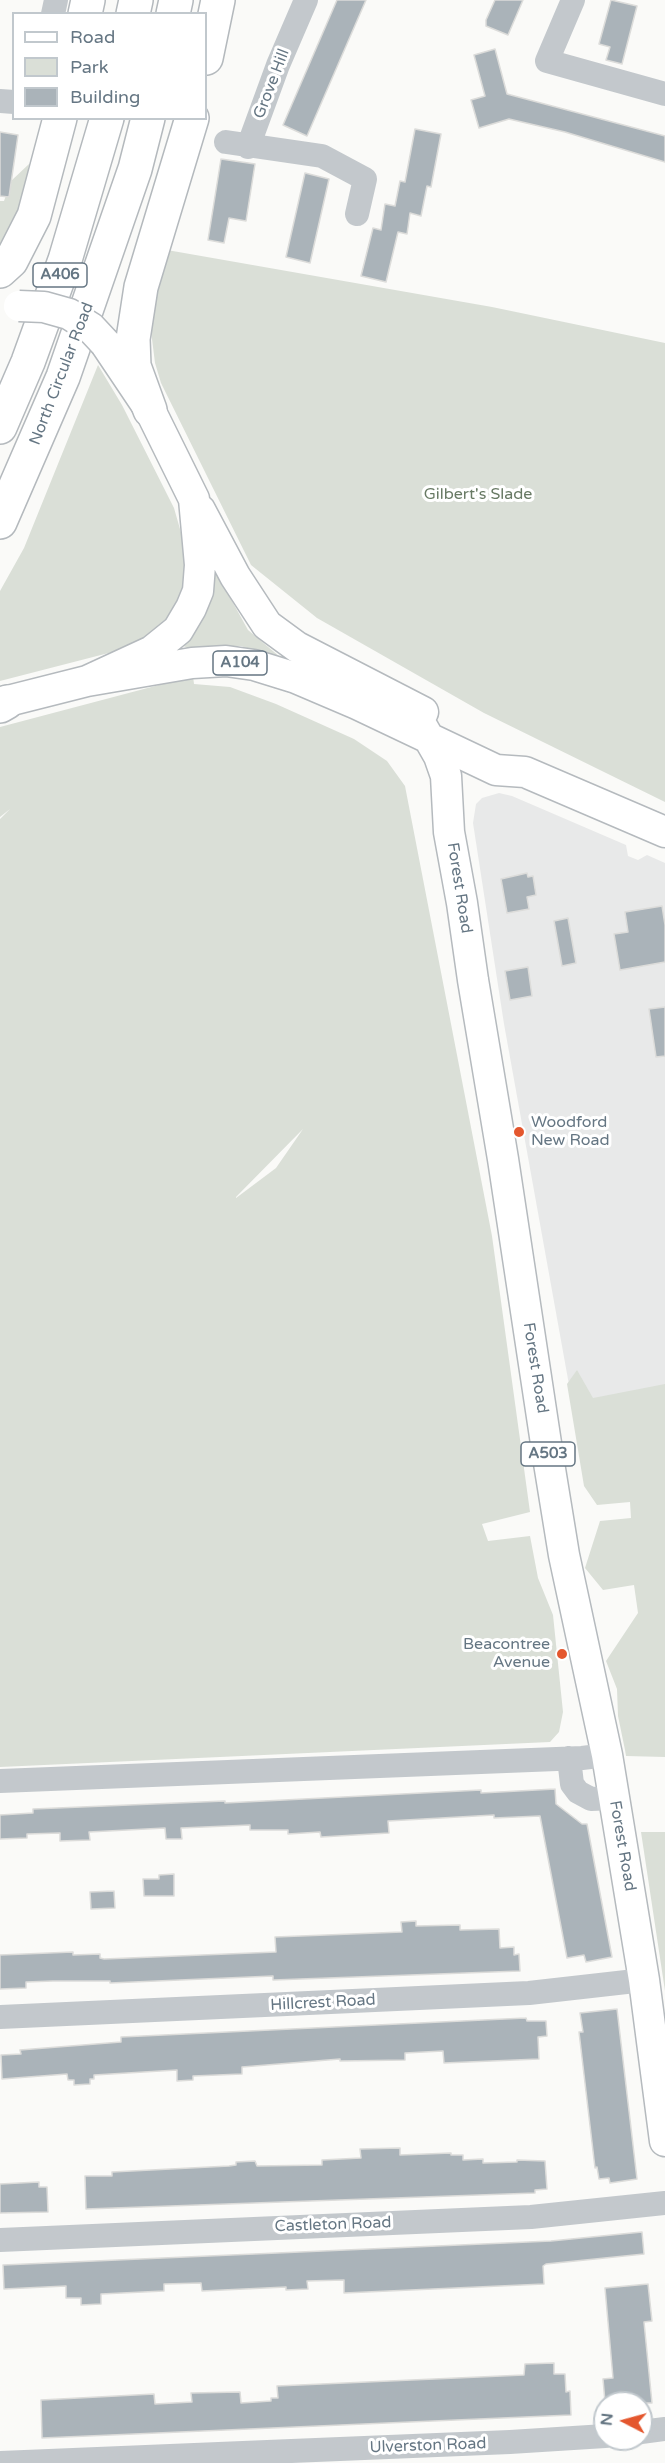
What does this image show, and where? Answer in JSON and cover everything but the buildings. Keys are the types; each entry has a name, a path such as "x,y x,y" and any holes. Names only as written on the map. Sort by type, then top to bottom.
{"highway":[{"path":"207,52 218,0"},
{"name":"A406","path":"0,271 11,261 34,216 59,120"},
{"name":"A406","path":"0,427 28,362 66,260 106,120"},
{"name":"North Circular Road","path":"0,522 63,377 135,169 147,120"},
{"path":"150,411 134,366 133,339 141,287 191,120"}],"main road":[{"path":"2,704 87,681 160,646 178,630 188,615 198,591 200,569 194,499 150,411 105,343 91,328 69,314 44,307 9,308"},
{"name":"A104","path":"194,499 235,576 267,624 297,647 398,711"},
{"name":"A104","path":"87,681 189,664 226,661 254,665 398,711 502,751 525,772 665,832"},
{"name":"Forest Road","path":"398,711 428,737 446,776 449,817 472,980 503,1159 564,1555 607,1755 645,1980 665,2141"},
{"name":"A503","path":"398,711 408,740 449,817"},
{"name":"A104","path":"428,737 496,771 525,772"},
{"path":"449,817 456,794 496,771"}],"street":[{"name":"Grove Hill","path":"306,0 278,65 237,145 322,156 365,179 357,214"},
{"path":"573,0 547,61 665,94"},
{"path":"0,1781 607,1755"},
{"path":"569,1758 572,1784 578,1792 591,1799 614,1798"},
{"name":"Hillcrest Road","path":"0,2017 529,1993 645,1980"},
{"name":"Castleton Road","path":"0,2240 531,2217 665,2203"},
{"name":"Ulverston Road","path":"0,2463 593,2437"}],"shaded area":[{"path":"499,793 512,796 626,845 628,856 638,860 647,855 665,863 665,1443 582,1457 504,1024 473,823 476,804 482,798"}],"green space":[{"path":"29,164 24,206 0,247 0,201 4,201 11,181"},
{"name":"Gilbert's Slade","path":"167,250 492,307 665,343 665,802 484,713 317,618 251,565 161,383 155,363 150,323 153,300"},
{"path":"98,365 122,405 174,508 186,550 186,580 175,609 155,635 128,648 0,681 0,591 24,548"},
{"path":"216,572 248,630 286,662 241,646 188,648 181,645 212,575"},
{"path":"193,676 194,684 230,687 276,704 354,739 387,761 405,786 492,1236 530,1512 482,1524 488,1541 530,1536 538,1578 553,1615 563,1712 559,1732 550,1742 0,1767 0,819 10,809 0,817 0,727","holes":["303,1129 276,1168 236,1198"]},
{"path":"577,1370 593,1398 665,1384 665,1757 626,1756 618,1716 617,1689 606,1661 638,1613 634,1585 603,1590 585,1568 600,1521 631,1518 630,1502 597,1505 584,1486 567,1384"},
{"path":"641,1832 665,1832 665,1991"}],"place":[{"name":"Woodford New Road","path":"519,1132"},
{"name":"Beacontree Avenue","path":"562,1654"}]}
